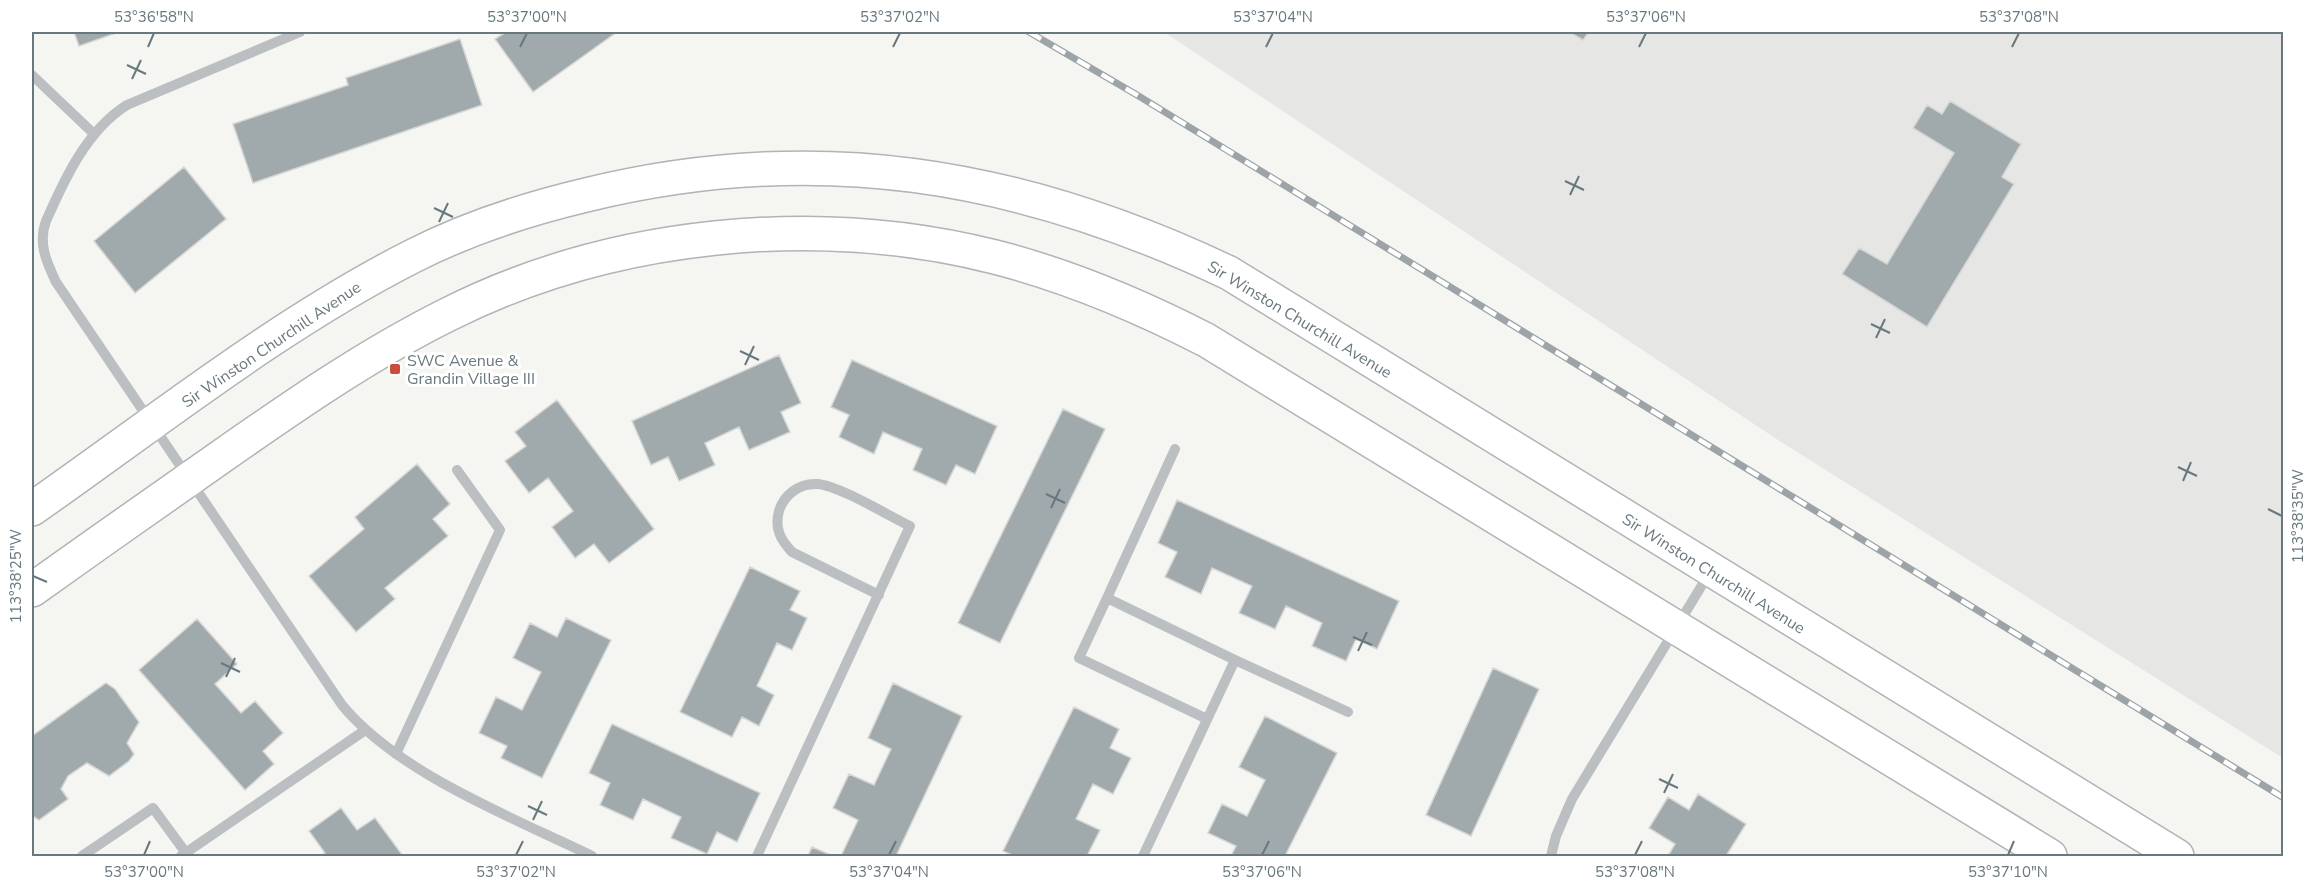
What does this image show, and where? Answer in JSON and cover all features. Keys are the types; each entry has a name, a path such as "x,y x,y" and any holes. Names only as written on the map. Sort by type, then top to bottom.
{"main road":[{"name":"Sir Winston Churchill Avenue","path":"32,509 311,314 364,282 456,236 556,202 668,178 736,171 812,168 871,170 954,181 1021,195 1078,211 1139,233 1209,264 1246,284 2177,856"},
{"path":"32,590 305,398 387,347 449,314 529,279 631,252 745,236 811,234 874,238 949,247 994,257 1094,288 1155,314 1252,366 2050,856"}],"street":[{"path":"300,32 127,105 111,115 93,133 37,234 56,282 154,423 342,705 364,731 439,781 592,856"},
{"path":"32,75 93,133"},
{"path":"1175,449 1079,658 1207,720"},
{"path":"396,754 500,530 457,470"},
{"path":"757,856 879,595 910,526 818,484 800,486 785,498 778,513 777,530 787,547 792,552 879,595"},
{"path":"1551,856 1556,836 1572,799 1711,571"},
{"path":"1107,598 1348,712"},
{"path":"1143,856 1235,660"},
{"path":"82,856 153,808 184,855 364,731"}],"shaded area":[{"path":"1164,32 2283,32 2283,758 1775,438"}],"building":[{"path":"74,32 119,32 79,46"},
{"path":"506,32 617,32 533,92 495,39"},
{"path":"1569,32 1589,32 1583,40"},
{"path":"460,39 482,105 253,183 233,124 348,85 346,78"},
{"path":"1950,101 2021,144 2002,177 2014,184 1927,327 1842,274 1859,248 1887,264 1954,153 1913,128 1927,105 1942,114"},
{"path":"184,167 226,219 135,293 94,241"},
{"path":"779,355 801,403 781,412 790,432 749,450 739,427 705,443 715,465 679,481 668,457 651,465 632,421"},
{"path":"852,360 997,426 975,474 956,465 946,485 913,470 922,449 883,432 874,454 839,437 849,415 831,407"},
{"path":"557,400 654,529 609,563 594,544 575,558 552,527 573,511 548,478 529,493 505,461 526,446 515,432"},
{"path":"1063,409 1105,429 1000,643 958,623"},
{"path":"417,464 450,504 433,519 448,536 385,588 395,599 356,632 309,576 364,529 355,517"},
{"path":"1177,500 1399,601 1377,649 1356,639 1346,661 1312,646 1322,623 1286,606 1275,629 1239,613 1252,586 1212,568 1201,594 1165,577 1177,552 1158,543"},
{"path":"750,567 800,591 790,610 807,618 792,650 777,643 757,686 774,695 759,726 742,717 732,737 680,712"},
{"path":"566,618 611,640 542,778 501,758 507,746 479,733 496,697 522,710 541,672 513,658 530,623 557,637"},
{"path":"197,619 237,664 215,684 241,713 255,701 283,733 263,751 274,764 245,790 139,670"},
{"path":"1493,668 1539,689 1471,836 1426,815"},
{"path":"106,683 115,689 139,722 127,743 134,754 129,761 109,776 87,763 68,776 61,789 68,799 39,820 32,816 32,736"},
{"path":"893,683 962,716 896,856 841,856 858,820 833,808 849,774 874,785 891,749 868,738"},
{"path":"1074,707 1119,729 1110,748 1131,758 1113,794 1093,784 1076,819 1100,830 1087,856 1014,856 1003,851"},
{"path":"1265,716 1337,753 1285,856 1231,856 1236,846 1208,833 1222,804 1247,816 1265,780 1239,767"},
{"path":"612,724 760,793 737,842 717,832 707,854 671,838 681,817 643,799 633,820 600,805 610,783 589,773"},
{"path":"1698,794 1746,824 1726,856 1668,856 1675,844 1649,828 1668,797 1689,810"},
{"path":"341,808 357,830 375,818 403,856 320,856 325,853 309,831"},
{"path":"812,847 833,856 808,856"}],"railway":[{"path":"1029,32 1137,95 2284,798"}],"place":[{"name":"SWC Avenue & Grandin Village III","path":"395,369"}]}
